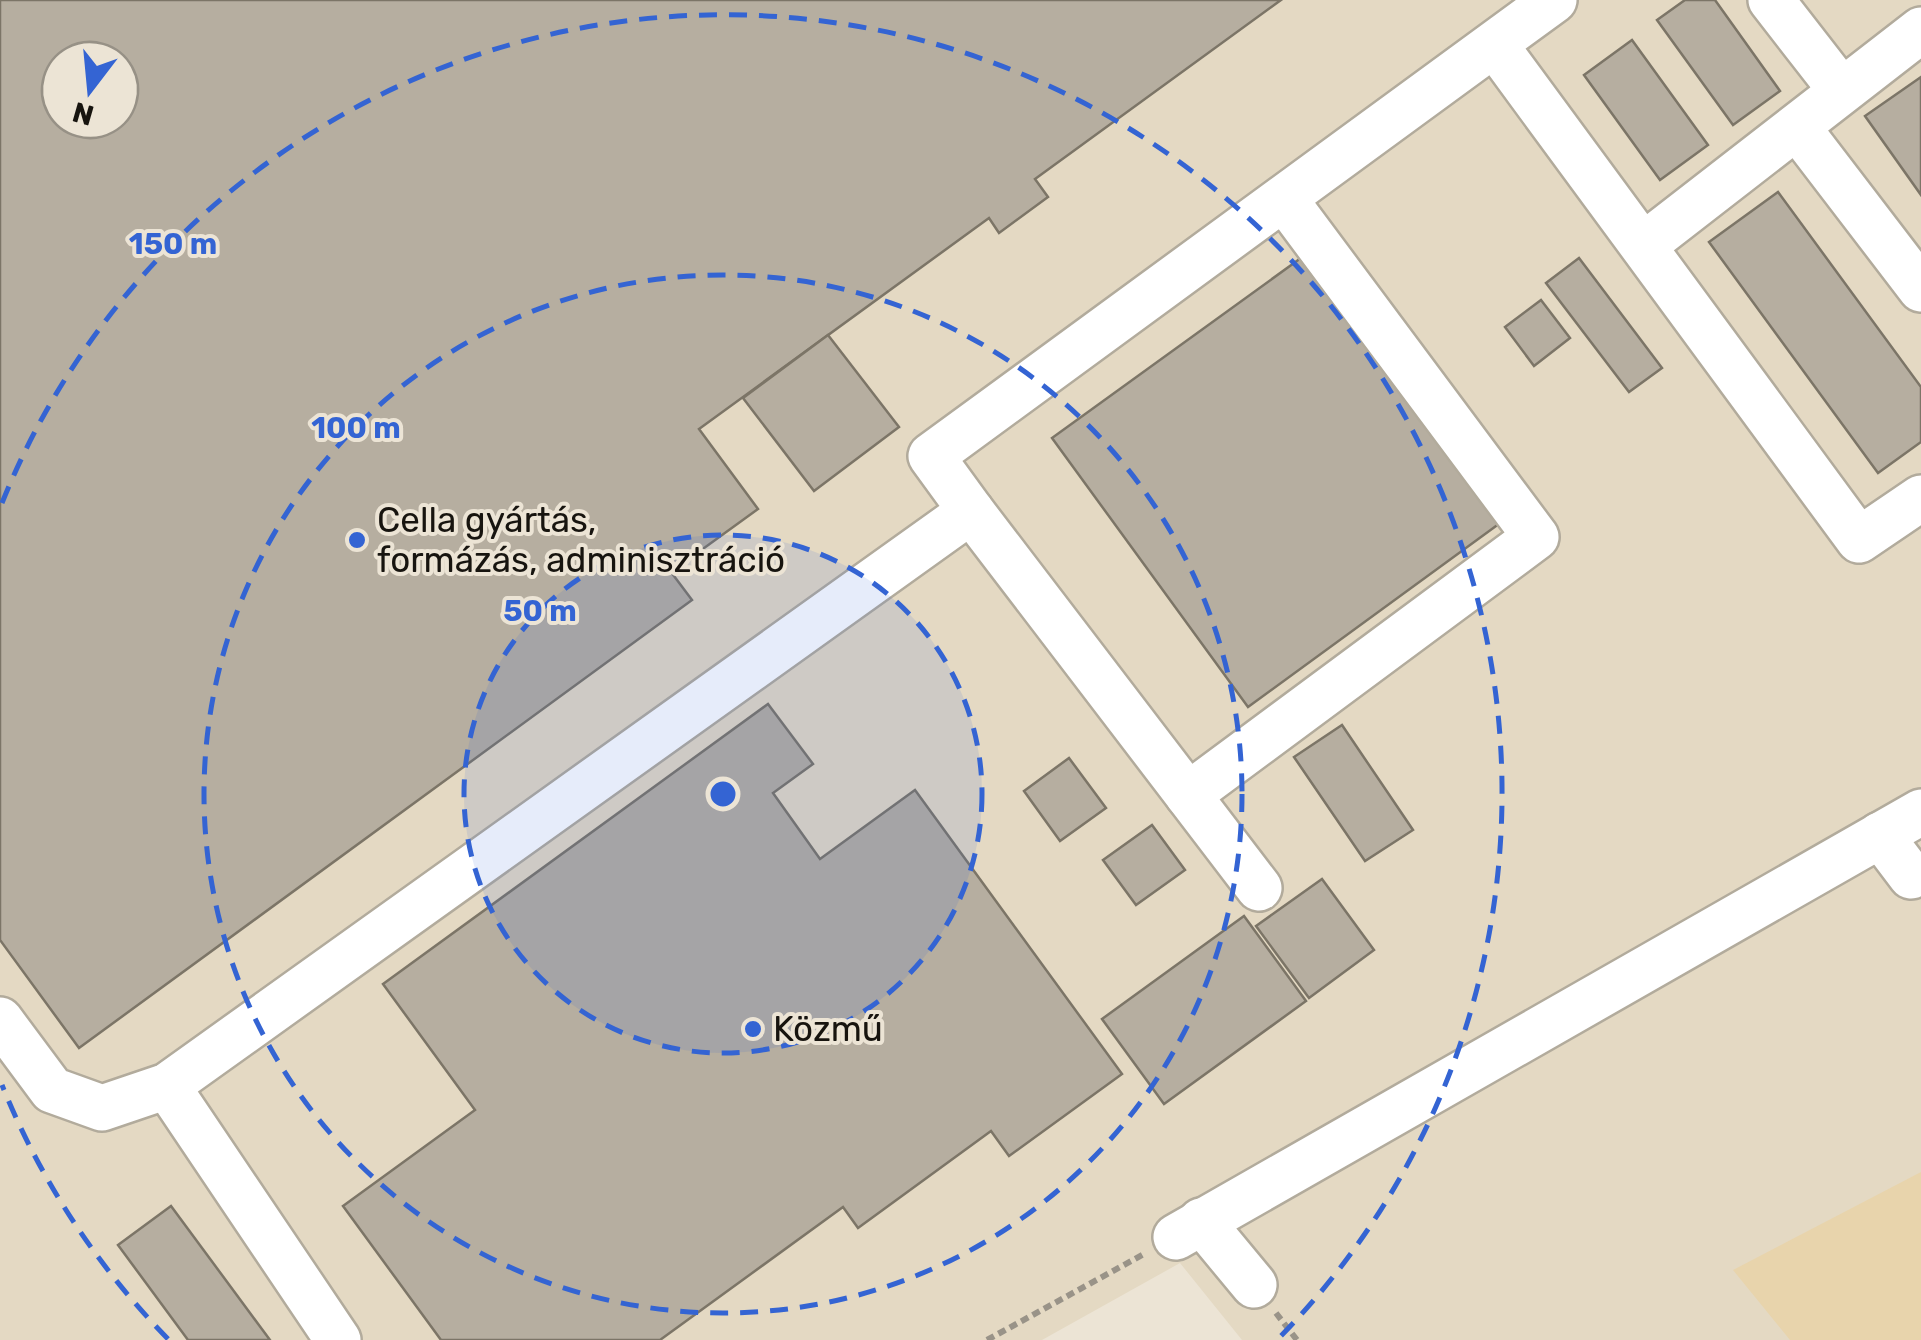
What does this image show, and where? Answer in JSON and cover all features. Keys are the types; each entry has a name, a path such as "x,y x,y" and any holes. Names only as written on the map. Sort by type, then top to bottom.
{"street":[{"path":"1260,888 931,456 1554,0"},
{"path":"1771,0 1842,90"},
{"path":"1644,246 1921,30"},
{"path":"1495,45 1858,540 1921,498"},
{"path":"1797,127 1921,289"},
{"path":"1188,795 1536,538 1285,200"},
{"path":"0,1020 52,1090 102,1108 167,1086 970,511"},
{"path":"1254,1285 1189,1229 1921,812"},
{"path":"1880,835 1911,876"},
{"path":"167,1086 338,1340"}],"path":[{"path":"987,1340 1189,1229"}],"shaded area":[{"path":"0,0 1921,0 1921,1340 1242,1340 1180,1263 1042,1340 0,1340"},
{"path":"1921,1172 1921,1340 1790,1340 1733,1270"}],"building":[{"name":"Cella gyártás, formázás, adminisztráció","path":"0,0 1281,0 1035,179 1048,197 999,233 989,218 699,429 758,509 671,572 692,600 79,1048 0,940"},
{"path":"1685,0 1715,0 1780,91 1733,125 1657,20"},
{"path":"1632,40 1708,145 1660,180 1584,75"},
{"path":"1921,77 1921,195 1865,116"},
{"path":"1778,192 1921,387 1921,442 1878,473 1709,242"},
{"path":"1312,250 1507,518 1248,707 1052,438"},
{"path":"1579,258 1662,368 1629,392 1546,283"},
{"path":"1541,300 1570,338 1534,366 1505,327"},
{"path":"828,335 899,427 814,491 743,398"},
{"name":"Közmű","path":"768,704 813,764 773,793 820,859 915,790 1122,1074 1009,1156 991,1131 858,1228 843,1207 660,1340 441,1340 343,1206 475,1110 383,984"},
{"path":"1342,725 1413,830 1365,861 1294,757"},
{"path":"1069,758 1106,808 1060,841 1024,791"},
{"path":"1152,825 1185,870 1136,905 1103,860"},
{"path":"1322,879 1374,950 1309,998 1256,926"},
{"path":"1244,916 1306,1001 1164,1104 1102,1019"},
{"path":"171,1206 270,1340 188,1340 118,1245"}],"place":[{"name":"Cella gyártás, formázás, adminisztráció","path":"357,540"},
{"name":"Közmű","path":"753,1029"}]}
